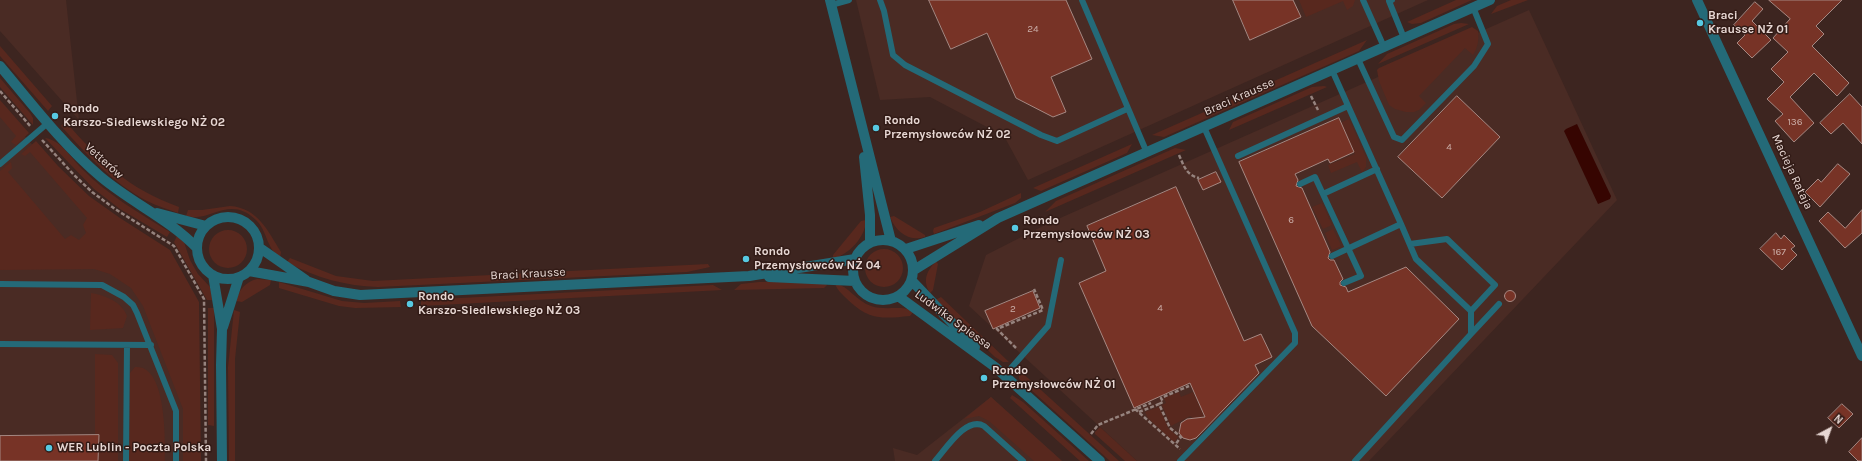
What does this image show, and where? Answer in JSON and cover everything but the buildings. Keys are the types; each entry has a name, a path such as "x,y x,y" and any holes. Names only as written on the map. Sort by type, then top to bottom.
{"street":[{"name":"Braci Krausse","path":"906,250 998,218 1490,0"},
{"name":"Macieja Rataja","path":"1697,0 1862,356"},
{"path":"830,2 891,241"},
{"name":"Vetterów","path":"0,66 48,122 95,172 125,196 151,212 188,239 197,248"},
{"path":"862,127 870,215 870,243"},
{"name":"Vetterów","path":"151,212 206,226"},
{"path":"222,217 240,219 254,230 260,248 258,258 250,271 239,277 228,279 213,275 201,264 197,248 198,238 206,226 222,217"},
{"name":"Braci Krausse","path":"914,270 998,218"},
{"path":"880,240 891,241 906,250 910,256 914,270 912,281 904,292 898,296 883,300 869,297 858,287 855,280 853,270 855,259 861,249 870,243 880,240"},
{"name":"Braci Krausse","path":"260,248 309,282"},
{"name":"Braci Krausse","path":"749,276 855,259"},
{"name":"Braci Krausse","path":"250,271 309,282 334,291 360,295 749,276 855,280"},
{"path":"213,275 222,329 222,461"},
{"path":"222,329 239,277"},
{"path":"912,281 995,367"},
{"name":"Ludwika Spiessa","path":"898,296 995,367 1100,461"}],"lane":[{"path":"830,2 850,0"},
{"path":"880,0 884,11 893,55 905,65 1041,135 1057,141 1127,108"},
{"path":"1082,0 1147,153"},
{"path":"1363,0 1384,47"},
{"path":"1392,0 1389,1 1404,38"},
{"path":"1358,59 1394,137 1402,140 1474,66 1488,44 1473,8"},
{"path":"1332,70 1416,259 1471,311"},
{"path":"1238,156 1348,106"},
{"path":"0,164 48,122"},
{"path":"1180,461 1295,343 1295,333 1204,127"},
{"path":"1323,194 1376,169"},
{"path":"1300,184 1315,177 1348,248 1360,276 1344,283"},
{"path":"1332,256 1401,224"},
{"path":"1410,244 1446,239 1496,285 1471,311 1471,334"},
{"path":"1005,376 1048,326 1061,260"},
{"path":"0,284 96,285 110,288 118,292 133,305 151,345 176,411 176,461"},
{"path":"1354,461 1499,304"},
{"path":"0,344 151,345"},
{"path":"126,345 126,461"},
{"path":"935,461 965,427 977,423 984,426 1023,461"}],"path":[{"path":"0,91 74,175 92,192 115,209 174,246 204,299 204,435 206,461"},
{"path":"1311,96 1320,115"},
{"path":"1179,155 1187,172 1192,176 1199,178"},
{"path":"1024,354 997,329 1043,310 1034,290"},
{"path":"1139,412 1163,402 1161,398 1188,386"},
{"path":"1091,434 1098,425 1151,403"},
{"path":"1159,404 1170,428 1181,437 1175,445"},
{"path":"1136,409 1181,450"},
{"path":"204,435 210,435"}],"shaded area":[{"path":"0,0 66,0 79,120 0,31"},
{"path":"856,0 1428,0 1028,180 1004,136 930,97 880,100"},
{"path":"1299,0 1355,0 1353,6 1347,10 1343,1 1306,17"},
{"path":"1456,0 1472,0 1421,23 1412,24 1407,22"},
{"path":"1511,0 1528,0 1491,14 1497,6"},
{"path":"1529,10 1617,200 1369,461 1137,461 969,306 986,255 1049,223"},
{"path":"1454,24 1469,24 1378,64 1387,54"},
{"path":"1472,27 1478,31 1477,46 1473,55 1465,48 1419,96 1426,103 1419,110 1414,112 1406,112 1395,109 1389,105 1379,81 1377,70 1379,68"},
{"path":"1367,40 1359,51 1164,137 1152,135"},
{"path":"0,46 52,106 48,111 0,56"},
{"path":"0,78 30,113 33,118 33,125 0,87"},
{"path":"1312,87 1327,87 1229,130 1233,122"},
{"path":"0,100 29,133 16,145 11,142 16,136 0,117"},
{"path":"0,108 118,242 133,262 191,406 194,461 0,461"},
{"path":"1349,119 1366,157 1366,167 1362,172 1357,162 1331,173 1328,165 1355,154 1340,123"},
{"path":"65,121 103,161 116,172 144,191 179,207 178,213 147,201 111,177 61,126"},
{"path":"1577,124 1611,196 1610,199 1598,204 1564,131"},
{"path":"45,138 51,139 61,146 82,169 102,187 135,211 170,232 167,237 120,209 94,189"},
{"path":"36,141 58,166 89,196 170,250 199,302 201,461 183,461 183,409 143,306 131,288 110,274 94,269 0,270 0,171 11,162 12,168 8,172 65,239 71,235 79,240 86,233 83,225 87,218 30,152 25,156 21,154"},
{"path":"1132,144 1127,153 1041,191 1033,188"},
{"path":"1175,148 1186,150 1045,212 1056,201"},
{"path":"1021,193 1021,198 1015,203 934,234 934,228 980,212"},
{"path":"1322,203 1332,225 1323,229 1312,207"},
{"path":"230,206 248,211 261,222 281,252 280,258 272,249 260,225 246,213 237,209 229,209 204,216 186,216 188,210 202,210"},
{"path":"894,216 925,235 925,237 908,237 899,231 890,217"},
{"path":"866,220 860,239 844,254 833,259 833,255 861,221"},
{"path":"1333,229 1340,243 1340,247 1332,250 1325,233"},
{"path":"224,230 232,230 242,235 246,242 246,256 242,263 232,268 224,268 214,263 212,260 209,253 209,245 214,235 217,233"},
{"path":"177,236 184,242 190,260 198,274 211,288 214,300 207,300 174,242"},
{"path":"880,249 888,249 895,252 900,257 903,268 900,279 895,284 888,287 880,287 873,284 868,279 865,272 865,264 868,257 873,252"},
{"path":"290,258 336,276 373,281 708,264 710,267 687,272 378,287 354,285 320,277 287,262"},
{"path":"936,261 938,264 933,290 930,293 926,280 930,268"},
{"path":"257,279 271,280 270,285 242,302 236,301 243,287 249,282"},
{"path":"279,282 342,301 364,303 400,301 401,307 355,308 339,306 279,288"},
{"path":"759,282 826,282 827,285 824,288 734,290 741,284"},
{"path":"835,283 871,306 882,308 903,308 914,311 910,316 891,318 868,314 861,311 846,298"},
{"path":"713,285 722,290 421,306 421,300"},
{"path":"91,293 107,297 117,303 125,311 127,316 123,328 90,330"},
{"path":"941,297 1009,362 1003,362 995,357 935,300"},
{"path":"208,308 214,308 214,426 208,425"},
{"path":"234,310 240,312 235,359 235,461 229,461 228,367"},
{"path":"95,354 112,355 118,363 118,461 98,461 99,436 95,435"},
{"path":"135,367 145,369 153,377 159,390 164,421 165,461 129,461 130,373"},
{"path":"1018,369 1119,461 1110,461 1019,379"},
{"path":"1179,392 1181,397 1193,392 1204,416 1195,419 1190,416 1171,426 1162,405 1166,403 1164,398"},
{"path":"1012,395 1023,402 1089,461 1080,461 1010,398"},
{"path":"991,397 1062,461 895,461 893,448 917,455"},
{"path":"991,397 1062,461 1034,461 989,421 979,416 964,419"},
{"path":"1159,407 1168,428 1178,437 1174,442 1148,418 1145,412"},
{"path":"1100,427 1137,461 1125,461 1095,434"}],"place":[{"name":"Braci Krausse NŻ 01","path":"1700,23"},
{"name":"Rondo Karszo-Siedlewskiego NŻ 02","path":"55,116"},
{"name":"Rondo Przemysłowców NŻ 02","path":"876,128"},
{"name":"Rondo Przemysłowców NŻ 03","path":"1015,228"},
{"name":"Rondo Przemysłowców NŻ 04","path":"746,259"},
{"name":"Rondo Karszo-Siedlewskiego NŻ 03","path":"410,304"},
{"name":"Rondo Przemysłowców NŻ 01","path":"984,378"},
{"name":"WER Lublin - Poczta Polska","path":"49,448"}]}
